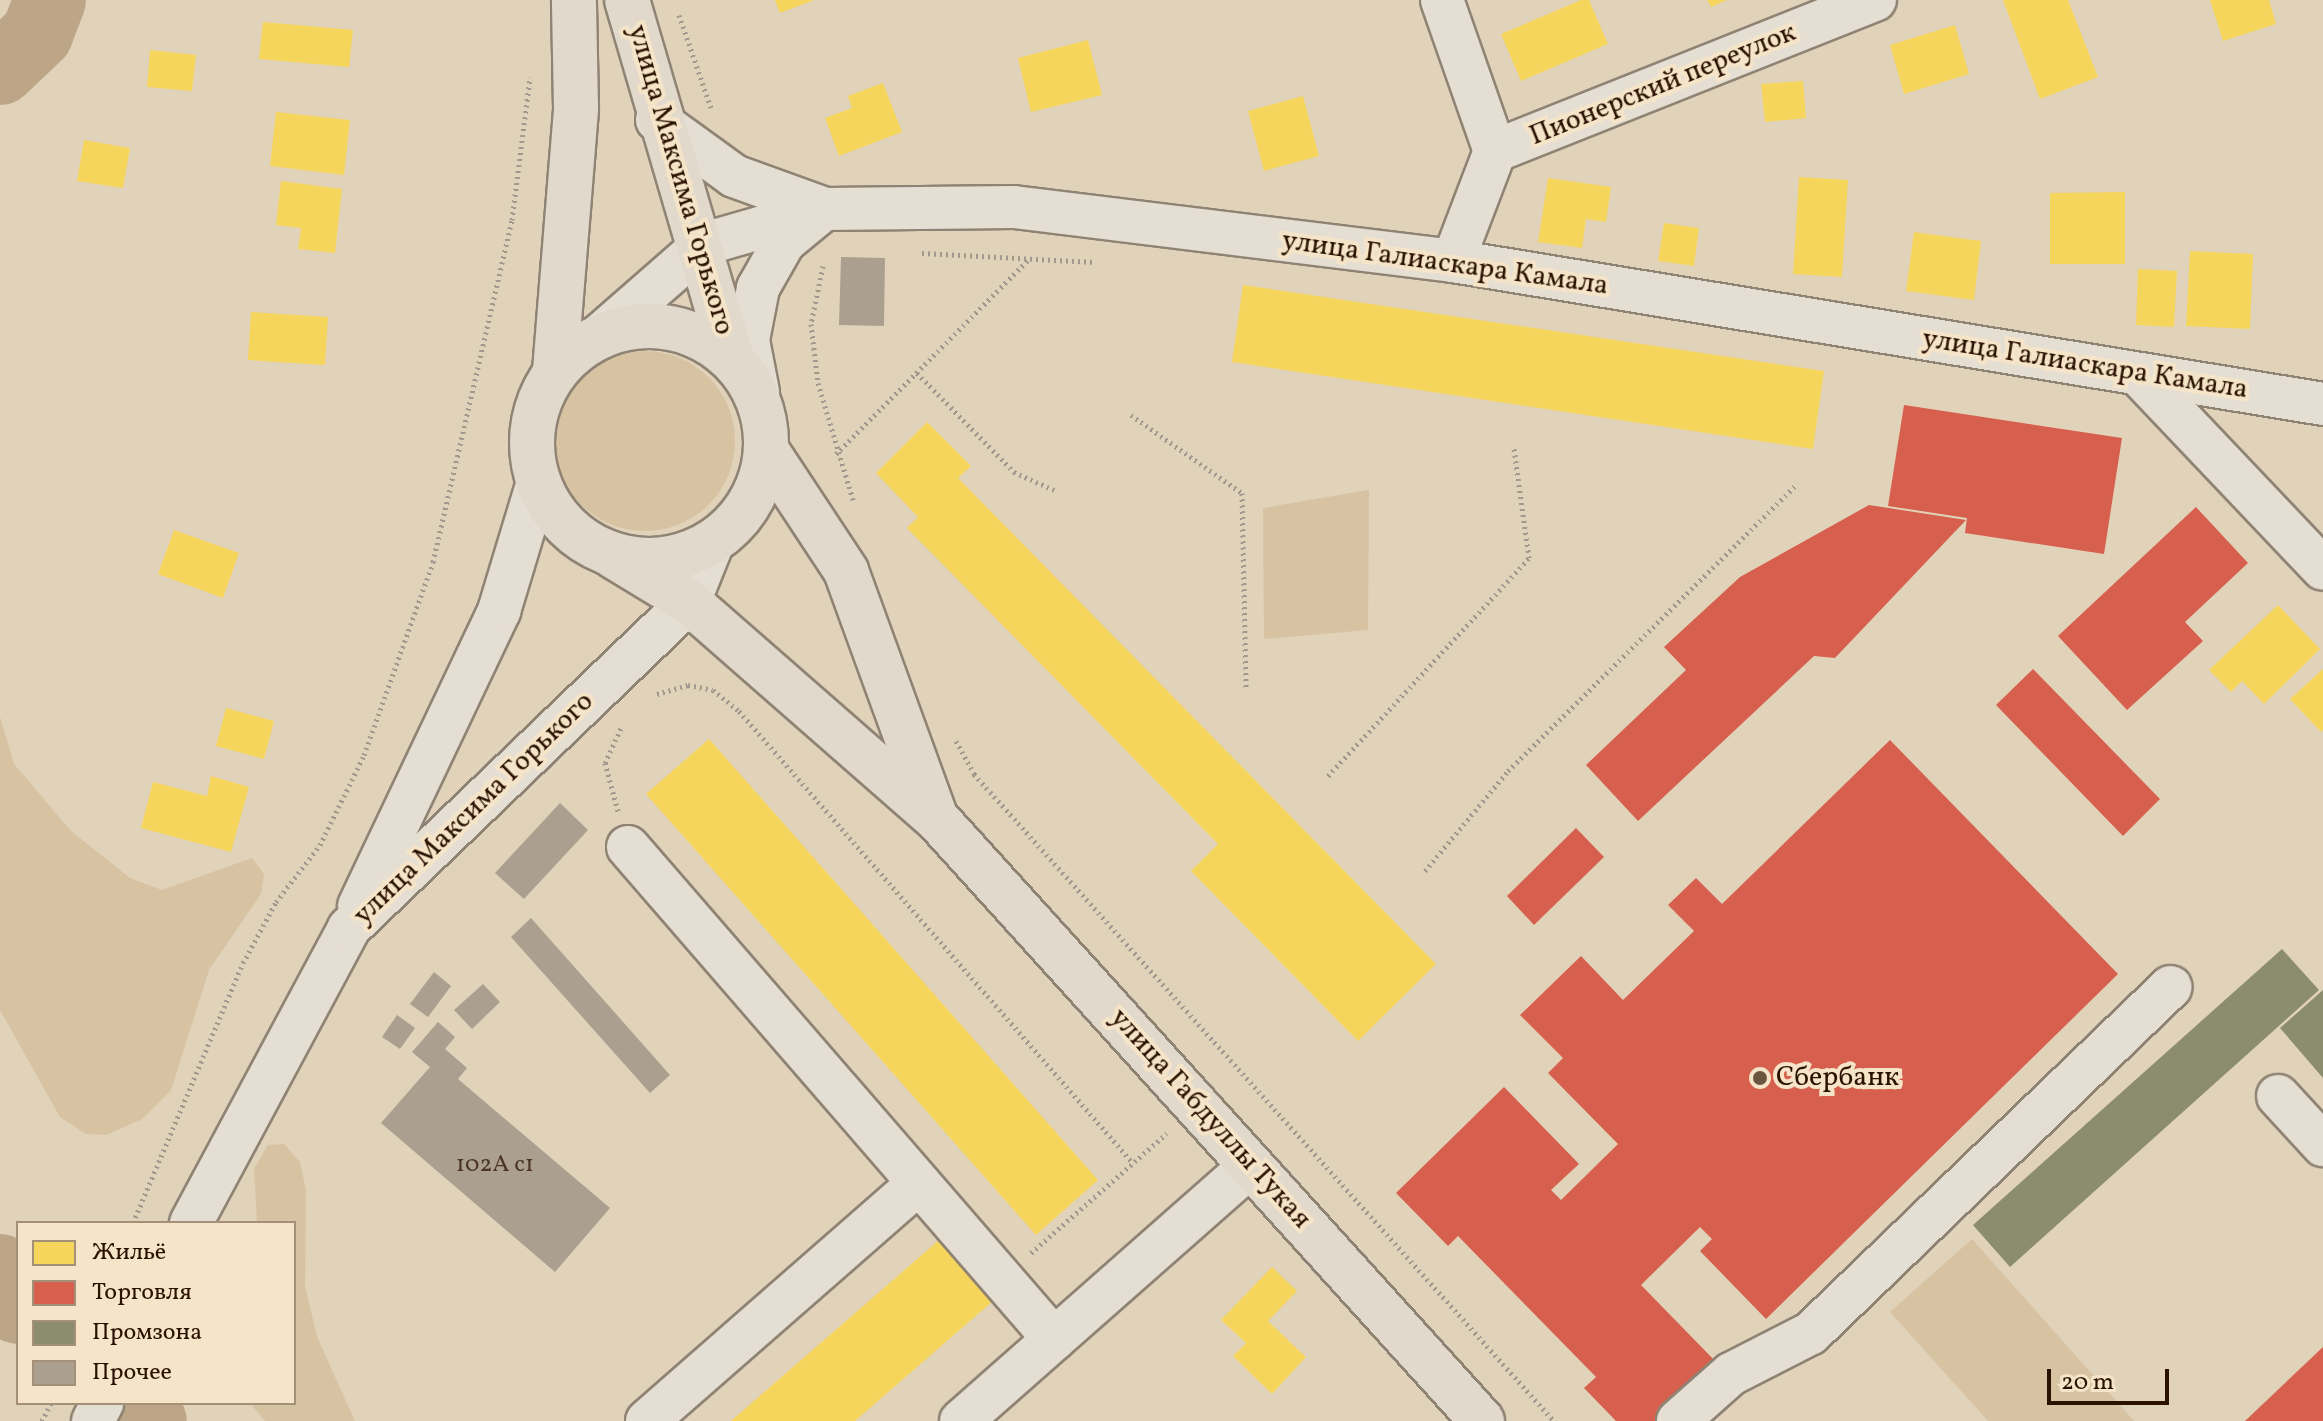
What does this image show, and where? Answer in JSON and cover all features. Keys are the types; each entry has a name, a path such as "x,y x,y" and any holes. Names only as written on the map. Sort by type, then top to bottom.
{"main road":[{"name":"улица Максима Горького","path":"574,0 576,108 555,371 536,407 530,446 537,485 567,529 613,556 670,558 713,542 758,487 767,451 704,244 657,120 627,0"},
{"name":"улица Максима Горького","path":"555,371 599,336 633,326 669,327 703,338 745,376"},
{"name":"улица Габдуллы Тукая","path":"767,451 846,571 937,819"},
{"name":"улица Габдуллы Тукая","path":"613,556 689,602 937,819 1482,1421"}],"street":[{"path":"1442,0 1495,151 1453,261"},
{"name":"Пионерский переулок","path":"1495,151 1875,0"},
{"path":"657,120 734,176 833,209"},
{"name":"улица Галиаскара Камала","path":"599,336 704,244 833,209 1014,207 1453,261 2323,404"},
{"path":"745,376 758,288 784,242 833,209"},
{"path":"2139,375 2323,569"},
{"path":"349,928 499,611 537,485"},
{"name":"улица Максима Горького","path":"192,1221 349,928 689,602 713,542"},
{"path":"628,847 1054,1339"},
{"path":"1678,1421 1731,1374 1811,1333 2170,987"},
{"path":"2278,1096 2323,1145"},
{"path":"961,1421 1251,1165"},
{"path":"647,1421 919,1183"}],"path":[{"path":"674,0 714,115"},
{"path":"134,1221 243,963 276,902 320,845 364,755 433,562 512,220 530,59"},
{"path":"833,209 811,324 836,454 858,512"},
{"path":"836,454 1029,259"},
{"path":"916,373 1014,472 1054,490"},
{"path":"1131,415 1242,493 1246,690"},
{"path":"1328,776 1529,558 1514,448"},
{"path":"1425,871 1508,771 1797,484"},
{"path":"650,698 688,685 713,690 739,711 1133,1163"},
{"path":"628,847 605,763 629,709"},
{"path":"605,730 617,719"},
{"path":"953,735 974,774 1237,1071 1554,1421"},
{"path":"1002,1279 1237,1071"}],"shaded area":[{"path":"645,351 679,358 709,377 728,407 735,441 728,475 709,505 679,524 645,531 611,524 581,505 562,475 555,441 562,407 581,377 611,358"},
{"path":"1369,490 1368,630 1264,639 1263,508"},
{"path":"0,717 14,764 71,831 130,878 162,890 252,858 264,874 261,894 209,970 171,1090 142,1119 106,1135 86,1134 60,1117 0,1010"},
{"path":"284,1144 300,1162 306,1190 305,1286 317,1337 355,1421 265,1421 252,1405 296,1405 296,1221 257,1221 254,1169 268,1145"},
{"path":"1972,1239 2134,1421 1988,1421 1890,1312"}],"building: Жильё":[{"path":"775,0 814,0 780,13"},
{"path":"1581,0 1589,0 1608,44 1521,81 1501,34"},
{"path":"1707,0 1727,0 1711,7"},
{"path":"2003,0 2068,0 2098,77 2040,99"},
{"path":"2210,0 2269,0 2276,24 2223,41"},
{"path":"263,22 353,30 349,67 259,59"},
{"path":"1955,25 1969,74 1904,94 1890,45"},
{"path":"1088,40 1102,95 1031,112 1018,58"},
{"path":"150,50 196,55 192,91 147,87"},
{"path":"1803,81 1806,118 1765,122 1761,84"},
{"path":"883,83 902,132 839,156 825,118 852,108 848,96"},
{"path":"1303,96 1319,156 1264,171 1248,111"},
{"path":"276,112 350,120 344,175 270,166"},
{"path":"84,140 130,148 123,188 77,181"},
{"path":"1799,177 1848,180 1842,277 1793,274"},
{"path":"1548,178 1611,187 1606,222 1586,219 1582,248 1538,242"},
{"path":"281,181 342,189 335,253 298,249 301,228 276,225"},
{"path":"2125,192 2125,264 2050,264 2050,193"},
{"path":"1664,223 1699,228 1694,266 1658,261"},
{"path":"1914,232 1981,241 1974,300 1906,291"},
{"path":"2190,251 2253,254 2250,329 2186,326"},
{"path":"2138,269 2177,271 2174,327 2136,325"},
{"path":"1243,285 1824,371 1813,449 1232,362"},
{"path":"251,312 328,317 325,365 248,360"},
{"path":"927,422 971,466 958,478 1436,964 1358,1041 1191,871 1218,844 907,528 918,517 876,473"},
{"path":"174,530 239,553 223,598 158,574"},
{"path":"2278,605 2320,649 2264,704 2242,681 2231,692 2209,670"},
{"path":"2323,669 2323,730 2321,732 2290,699"},
{"path":"226,708 274,721 264,759 216,746"},
{"path":"709,739 1098,1180 1036,1235 646,794"},
{"path":"211,776 249,787 231,852 141,828 153,782 207,796"},
{"path":"939,1240 993,1301 855,1421 731,1421"},
{"path":"1272,1267 1297,1291 1268,1321 1306,1357 1272,1394 1233,1356 1246,1343 1221,1320"}],"building: Торговля":[{"path":"1904,405 2122,438 2104,554 1965,533 1967,518 1888,506"},
{"path":"1869,505 1966,520 1835,658 1814,656 1638,821 1586,765 1686,670 1664,647 1740,577"},
{"path":"2196,507 2248,563 2185,622 2203,641 2127,710 2058,636"},
{"path":"2033,669 2160,799 2123,836 1996,705"},
{"path":"1890,740 2118,974 1766,1319 1700,1251 1712,1239 1700,1227 1641,1285 1718,1364 1659,1421 1616,1421 1584,1388 1596,1377 1458,1236 1448,1246 1396,1193 1504,1087 1579,1164 1551,1190 1561,1200 1618,1144 1548,1073 1563,1058 1520,1015 1581,956 1623,1000 1694,931 1668,905 1696,878 1722,904"},
{"path":"1576,828 1604,857 1534,925 1507,896"},
{"path":"2323,1347 2323,1421 2245,1421"}],"building: Промзона":[{"path":"2282,949 2319,990 2010,1267 1973,1225"},
{"path":"2323,990 2323,1078 2280,1028"}],"building: Прочее":[{"path":"841,257 885,258 884,326 839,325"},
{"path":"560,803 588,830 524,899 495,873"},
{"path":"531,918 670,1075 650,1093 511,937"},
{"path":"434,972 451,986 428,1017 410,1004"},
{"path":"483,984 500,1002 472,1029 454,1010"},
{"path":"397,1015 415,1028 400,1049 382,1037"},
{"path":"438,1022 455,1037 445,1049 467,1068 458,1079 610,1208 555,1272 381,1123 430,1067 412,1052"}],"waterway":[{"path":"0,69 37,34 50,0"},
{"path":"0,1270 16,1304"},
{"path":"126,1405 151,1421"}],"place":[{"name":"Сбербанк","path":"1760,1078"}]}
